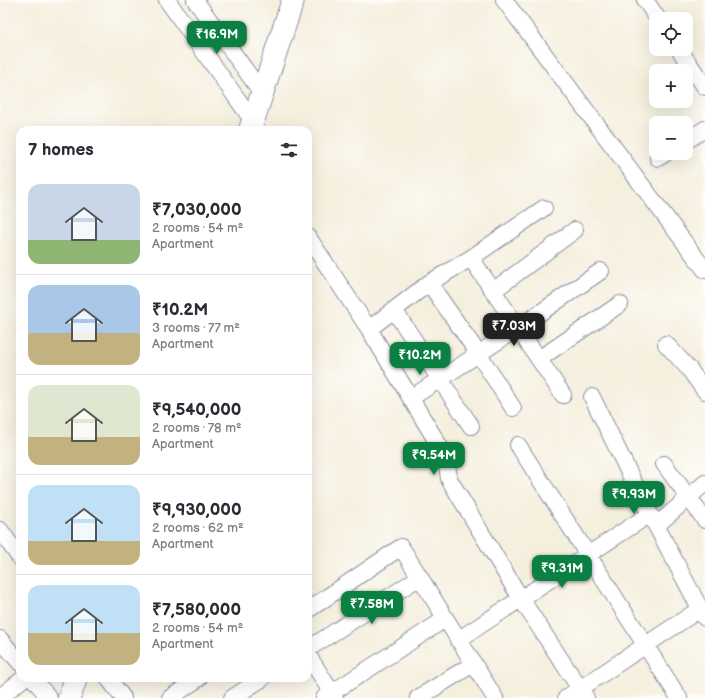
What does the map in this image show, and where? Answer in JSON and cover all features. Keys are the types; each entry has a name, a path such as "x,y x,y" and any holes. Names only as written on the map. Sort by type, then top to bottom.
{"highway":[{"path":"252,126 292,0"},
{"path":"69,698 75,682"}],"street":[{"path":"167,0 252,126"},
{"path":"195,0 262,93"},
{"path":"504,0 705,270"},
{"path":"645,0 653,12"},
{"path":"684,56 705,87"},
{"path":"693,137 705,129"},
{"path":"369,329 429,283 471,258 544,208"},
{"path":"493,291 576,230"},
{"path":"312,243 369,329 411,398 446,457 449,479 521,599 583,693"},
{"path":"471,258 563,396"},
{"path":"411,398 518,328 601,271"},
{"path":"429,283 478,353 513,408"},
{"path":"539,359 620,304"},
{"path":"394,310 472,426"},
{"path":"666,344 689,369 705,390"},
{"path":"566,698 583,693 645,645 702,613 653,520 592,396"},
{"path":"518,445 679,698"},
{"path":"664,464 705,520"},
{"path":"458,640 588,555 653,520 688,498 705,483"},
{"path":"0,530 16,552"},
{"path":"312,607 401,547 494,698"},
{"path":"312,646 420,577"},
{"path":"312,662 331,696 446,619"},
{"path":"2,645 16,659"},
{"path":"418,698 473,664"},
{"path":"0,697 19,682"},
{"path":"36,682 49,698"},
{"path":"111,682 123,698"},
{"path":"170,698 193,682"},
{"path":"232,698 257,682"}]}
